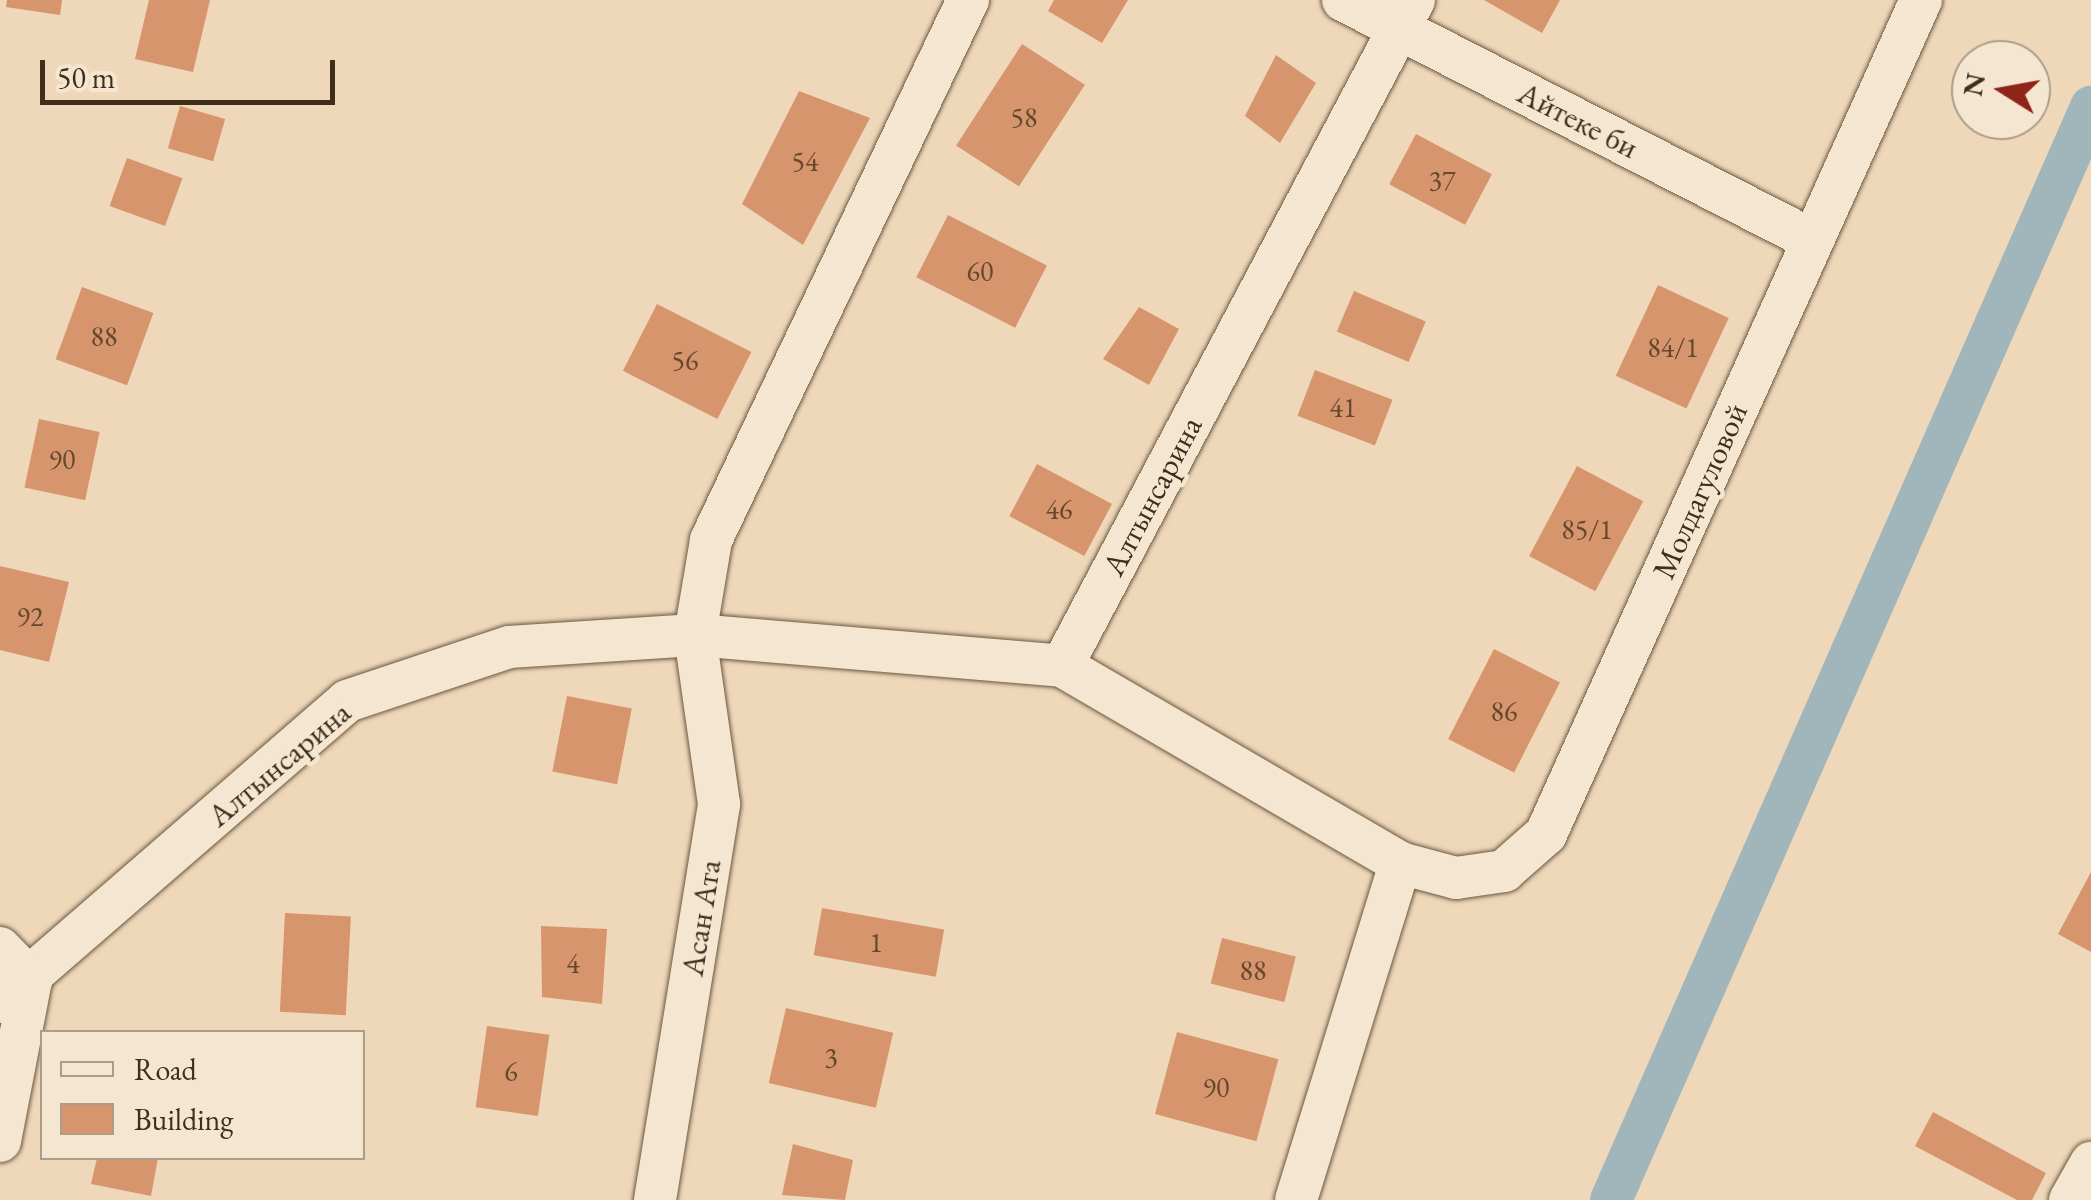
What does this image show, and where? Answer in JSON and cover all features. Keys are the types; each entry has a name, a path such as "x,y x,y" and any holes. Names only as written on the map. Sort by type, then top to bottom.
{"street":[{"path":"695,634 711,540 968,0"},
{"name":"Айтеке би","path":"1343,0 1407,15 1812,240"},
{"name":"Молдагуловой","path":"1062,666 1400,863 1456,878 1504,871 1546,834 1921,0"},
{"name":"Алтынсарина","path":"15,991 347,702 509,647 695,634 1062,666 1407,15"},
{"name":"Асан Ата","path":"655,1200 719,804 695,634"},
{"path":"1296,1200 1400,863"},
{"path":"0,948 15,991 0,1141"},
{"path":"2070,1200 2091,1163"}],"building":[{"path":"7,0 62,0 60,15 6,7"},
{"path":"149,0 210,0 193,72 135,59"},
{"path":"1054,0 1128,0 1102,43 1048,11"},
{"path":"1484,0 1560,0 1542,33"},
{"path":"1022,44 1085,85 1019,186 956,145"},
{"path":"1276,55 1316,83 1280,143 1245,116"},
{"path":"799,91 870,118 803,245 742,204"},
{"path":"180,106 225,119 213,161 168,148"},
{"path":"1416,134 1492,174 1465,225 1389,184"},
{"path":"127,158 182,178 165,226 110,206"},
{"path":"948,215 1047,265 1015,328 916,277"},
{"path":"1658,285 1729,318 1686,409 1616,376"},
{"path":"82,287 153,313 127,385 56,359"},
{"path":"1354,291 1426,321 1409,362 1337,332"},
{"path":"657,304 751,352 717,419 623,371"},
{"path":"1139,307 1179,329 1149,385 1103,359"},
{"path":"1315,370 1392,400 1375,445 1297,416"},
{"path":"39,419 100,432 85,500 24,487"},
{"path":"1037,464 1112,504 1084,556 1009,516"},
{"path":"1577,466 1643,501 1595,591 1529,556"},
{"path":"0,566 69,582 49,662 0,650"},
{"path":"1494,649 1560,683 1514,773 1448,739"},
{"path":"567,696 632,709 617,784 552,772"},
{"path":"2091,872 2091,952 2058,934"},
{"path":"822,908 944,930 936,977 814,955"},
{"path":"285,913 351,916 346,1015 280,1012"},
{"path":"541,926 607,929 602,1004 542,997"},
{"path":"1222,938 1296,956 1284,1002 1211,984"},
{"path":"786,1008 893,1033 876,1108 769,1083"},
{"path":"487,1026 549,1035 538,1116 476,1107"},
{"path":"1177,1032 1278,1059 1256,1141 1155,1114"},
{"path":"1933,1112 2046,1173 2032,1200 2017,1200 1915,1146"},
{"path":"793,1144 853,1160 845,1200 782,1195"},
{"path":"97,1160 158,1160 151,1196 91,1184"}],"waterway":[{"path":"1611,1200 2091,107"}]}
